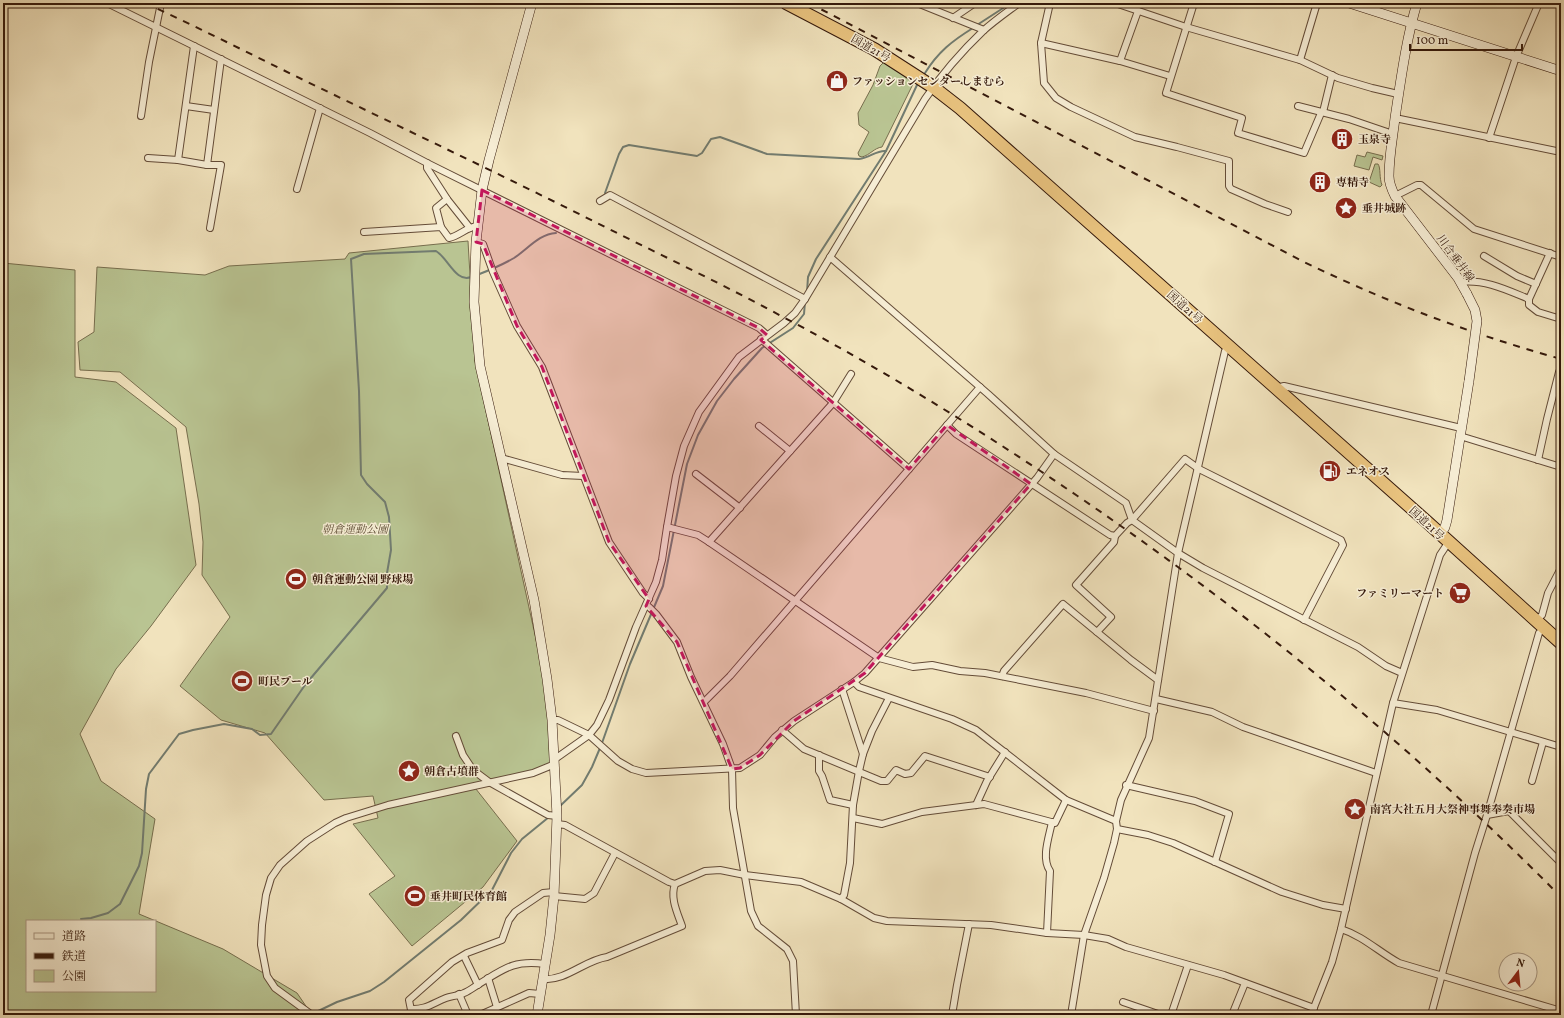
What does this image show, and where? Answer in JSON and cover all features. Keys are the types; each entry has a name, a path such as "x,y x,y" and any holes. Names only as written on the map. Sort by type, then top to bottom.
{"highway":[{"name":"国道21号","path":"786,3 874,49 933,87 960,108 1561,643"}],"street":[{"path":"107,3 759,328 767,335"},
{"path":"142,116 161,3"},
{"path":"532,3 488,160 473,227 476,242 474,302 477,347 480,366 534,600 552,720 557,820 554,894 537,1015"},
{"path":"917,3 984,30"},
{"path":"954,18 975,3"},
{"path":"312,1015 275,988 266,976 261,945 262,925 266,895 271,878 280,865 307,841 335,823 346,818 388,805 489,782 533,774 555,761 589,735 597,725 609,700 628,646 648,606 649,598 656,582 662,560 669,528 676,476 684,446 699,412 739,357 795,313 805,299 933,87 942,78 949,66 984,30 1019,3"},
{"path":"1050,3 1041,43 1044,83 1056,98 1071,107 1135,137 1229,161 1229,186 1231,189 1264,204 1288,212"},
{"path":"1115,3 1126,5 1138,11 1186,27 1300,60 1332,75 1372,88 1398,94"},
{"path":"1194,3 1170,76 1166,93 1242,118 1238,133 1304,153 1321,113 1323,112 1332,75"},
{"path":"1300,60 1317,3"},
{"path":"1349,3 1561,71"},
{"name":"川合垂井線","path":"1417,3 1398,94 1389,176 1390,183 1395,196 1460,282 1475,310 1477,321 1444,539"},
{"path":"1489,138 1516,57 1538,3"},
{"path":"1120,61 1138,11"},
{"path":"1041,43 1120,61 1170,76"},
{"path":"178,160 194,46"},
{"path":"207,165 221,59"},
{"path":"186,106 214,110"},
{"path":"1298,106 1365,124 1378,130 1393,134"},
{"path":"297,189 320,108"},
{"path":"1395,118 1561,152"},
{"path":"148,158 178,160 207,165 221,165 210,228"},
{"path":"427,163 427,168 447,199 473,227"},
{"path":"1395,196 1417,185 1421,185 1474,229 1561,257"},
{"path":"600,201 610,195 805,299"},
{"path":"447,199 436,208 441,227 449,238 457,236 473,227"},
{"path":"364,232 441,227"},
{"path":"476,242 483,244 492,272 517,326 542,367 609,542 643,593 649,598"},
{"path":"1550,253 1529,299 1529,305 1538,312 1561,319"},
{"path":"1484,256 1517,276 1536,284"},
{"path":"830,257 980,387 1054,454 1126,503 1132,520 1178,553 1203,568 1358,647 1386,666 1402,673"},
{"path":"1460,282 1471,281 1491,284 1529,299"},
{"path":"761,339 909,469"},
{"path":"1070,1015 1084,935 1104,878 1117,829 1116,821 1121,800 1126,785 1149,738 1178,553 1225,351 1228,346"},
{"path":"1538,460 1547,419 1560,372"},
{"path":"709,542 833,403 851,374"},
{"path":"1275,388 1284,386 1461,432 1561,467"},
{"path":"704,702 730,676 980,387"},
{"path":"947,425 956,434 1031,484 1110,535 1116,536"},
{"path":"759,426 790,451"},
{"path":"552,720 558,720 589,735 618,761 646,773 740,768 760,755 782,730 865,673 1031,484 1054,454"},
{"path":"501,458 562,475 583,476"},
{"path":"1097,632 1110,617 1076,585 1114,542 1116,536 1127,523 1132,520 1185,459 1198,469 1340,540 1343,545 1304,620"},
{"path":"696,474 740,508"},
{"path":"669,528 679,529 698,535 879,658 913,667 932,665 1002,676 1086,693 1154,711"},
{"path":"1312,1015 1332,962 1342,929 1393,703 1444,539"},
{"path":"1431,1015 1475,853 1539,633 1548,593 1561,568"},
{"path":"1002,676 1004,671 1063,604 1131,660 1158,680"},
{"path":"648,606 656,614 676,642 723,744 732,769 732,808 751,910 758,926 787,949 793,961 796,1015"},
{"path":"854,682 860,687 952,719 976,730 1066,800 1116,821"},
{"path":"842,689 863,754"},
{"path":"841,899 844,895 850,863 853,805 863,754 872,731 889,698"},
{"path":"1156,700 1212,712 1243,727 1376,773"},
{"path":"1393,703 1437,710 1561,747"},
{"path":"782,730 804,749 881,781 887,781 896,770 905,774 911,773 925,756 990,777"},
{"path":"456,736 463,755 473,770 489,782 668,882 675,884 705,871 720,870 745,875 801,882 841,899 874,918 904,922 991,925 1047,933 1084,935 1108,939 1126,947 1224,975 1314,1008"},
{"path":"1532,781 1543,742"},
{"path":"976,805 1005,752"},
{"path":"819,755 819,771 830,800 853,805"},
{"path":"1126,785 1195,801 1229,814 1215,862"},
{"path":"853,818 882,824 922,812 984,804 1055,823 1066,800"},
{"path":"1487,815 1509,811 1561,863"},
{"path":"1047,933 1050,871 1046,865 1045,857 1052,822"},
{"path":"1117,829 1148,835 1173,843 1282,892 1323,905 1346,909"},
{"path":"545,964 530,962 516,964 460,994 447,997 430,1006 412,1012 409,1000 452,962 502,940 509,920 515,912 543,893 585,899 594,893 615,853"},
{"path":"543,979 552,980 598,958 607,958 682,926 674,903 672,891 675,884"},
{"path":"952,1015 969,924"},
{"path":"1342,929 1354,933 1381,953 1399,963 1442,977 1561,1010"},
{"path":"464,956 478,985"},
{"path":"1170,1015 1188,965"},
{"path":"488,978 497,1007"},
{"path":"1232,1015 1245,983"},
{"path":"480,1015 529,993 540,994"},
{"path":"460,994 468,1015"},
{"path":"1123,1002 1161,1015"}],"highlighted area":[{"path":"482,190 759,328 767,335 761,340 909,469 947,425 1031,484 865,673 794,721 760,755 740,768 732,769 677,642 646,606 649,599 609,542 542,367 517,326 483,244 476,242"}],"green space":[{"path":"884,62 914,82 882,147 862,157 859,156 858,153 869,132 859,125 858,113 873,85 880,66"},
{"path":"1367,152 1383,156 1382,160 1373,157 1369,170 1354,166 1357,155 1365,157"},
{"path":"1375,164 1378,164 1379,168 1382,185 1380,187 1369,182"},
{"name":"朝倉運動公園","path":"468,241 475,361 544,676 554,760 543,769 472,784 517,841 483,887 412,946 369,894 395,876 353,824 378,818 373,796 324,800 265,733 221,720 180,686 230,617 202,575 203,542 199,504 186,427 120,372 80,370 78,342 94,332 97,267 205,275 229,266 345,259 349,253"},
{"path":"3,263 75,270 75,377 116,382 176,428 196,565 151,626 116,669 80,734 101,781 155,819 139,914 153,920 26,920 26,992 156,992 156,921 223,949 297,993 312,1015 3,1015"}],"waterway":[{"path":"977,25 1011,3"},
{"path":"925,73 935,59 946,48 973,28"},
{"path":"807,292 808,277 816,259 886,151 917,85"},
{"path":"605,193 619,154 623,147 629,145 697,156 702,153 711,139 720,137 767,154 859,159 886,151"},
{"path":"477,275 514,258 544,236 556,233"},
{"path":"81,919 108,913 120,904 139,866 142,853 146,789 149,774 179,734 224,724 252,729 260,735 271,734 305,685 387,588 387,573 391,550 389,517 385,502 367,484 361,475 359,391 351,259 364,254 436,251 456,273 466,278 471,277"},
{"path":"602,743 630,664 663,586 687,464 698,435 717,401 734,379 762,348 793,328 804,314 805,302"},
{"path":"559,807 582,785 600,748"},
{"path":"312,1014 337,1002 370,991 384,982 461,920 492,890 511,853 522,839 549,817"}],"railway":[{"path":"145,3 740,294 853,355 966,423 1046,475 1124,529 1202,585 1277,643 1351,703 1423,766 1493,830 1561,897"},
{"path":"809,3 1304,262 1399,304 1495,339 1561,359"}],"place":[{"name":"ファッションセンターしまむら","path":"837,81"},
{"name":"玉泉寺","path":"1342,139"},
{"name":"専精寺","path":"1320,182"},
{"name":"垂井城跡","path":"1346,208"},
{"name":"エネオス","path":"1330,471"},
{"name":"朝倉運動公園 野球場","path":"296,579"},
{"name":"ファミリーマート","path":"1460,593"},
{"name":"町民プール","path":"242,681"},
{"name":"朝倉古墳群","path":"409,771"},
{"name":"南宮大社五月大祭神事舞奉奏市場","path":"1355,809"},
{"name":"垂井町民体育館","path":"415,896"}]}
